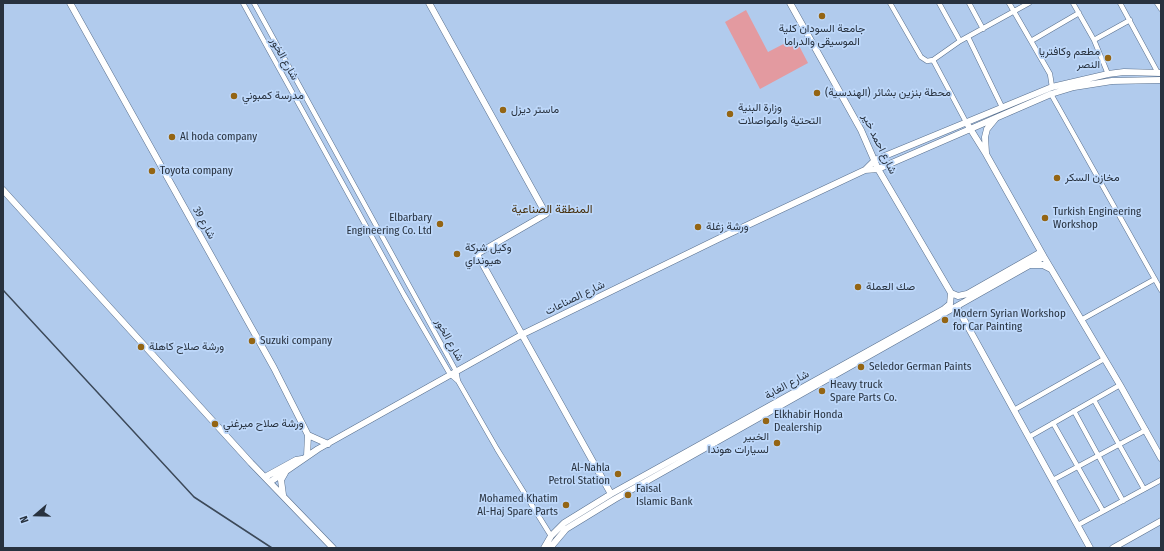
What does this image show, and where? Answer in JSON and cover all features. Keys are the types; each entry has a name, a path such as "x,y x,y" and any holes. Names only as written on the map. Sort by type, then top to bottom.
{"street":[{"name":"شارع 39","path":"70,3 274,368 308,435 305,458"},
{"name":"شارع الخور","path":"243,3 321,143 382,257 551,536"},
{"name":"شارع الخور","path":"254,3 391,252 453,373"},
{"path":"428,3 546,214 477,254 611,494"},
{"name":"شارع احمد خير","path":"790,3 862,130 878,169 951,293"},
{"path":"890,3 921,57 927,61 933,60 960,41 1030,3"},
{"path":"939,3 960,41"},
{"path":"969,3 983,29"},
{"path":"1009,3 1050,74 1052,87"},
{"path":"1073,3 1094,40 1108,74"},
{"path":"1120,3 1160,73"},
{"path":"1157,3 1161,9"},
{"path":"1030,41 1079,12"},
{"path":"1094,40 1130,20"},
{"path":"968,38 1002,108"},
{"path":"933,60 966,122 986,154 1161,458"},
{"path":"865,170 875,160 1052,87 1108,74 1124,72 1160,73"},
{"path":"288,85 297,80"},
{"path":"865,170 878,169 1051,94 1074,87 1112,81 1161,80"},
{"path":"1051,94 1161,290"},
{"path":"986,154 985,137 987,130 997,117"},
{"name":"شارع الصناعات","path":"305,458 523,334 718,239 865,170"},
{"path":"3,190 267,479 333,548"},
{"path":"382,257 391,252"},
{"name":"شارع الغابة","path":"544,548 551,536 564,523 611,494 944,309 950,304 951,293 958,296 964,296 1030,265 1043,255"},
{"name":"شارع الغابة","path":"550,548 566,529 615,499 957,307 995,282 1043,255"},
{"path":"1030,265 1043,265 1051,269"},
{"path":"1081,320 1155,279"},
{"path":"957,307 1090,548"},
{"path":"1014,410 1104,359"},
{"path":"1029,437 1120,385"},
{"path":"1094,400 1144,488"},
{"path":"1074,411 1123,500"},
{"path":"1053,423 1103,512"},
{"path":"1053,480 1146,430"},
{"path":"308,435 328,444"},
{"path":"267,479 296,460 305,458"},
{"path":"267,479 289,469 305,458"},
{"path":"284,496 281,480 289,469"},
{"path":"1078,525 1161,480"},
{"path":"1115,548 1161,520"}],"shaded area":[{"path":"746,10 768,52 795,38 808,63 760,89 725,22"}],"railway":[{"path":"3,290 194,497 272,548"}],"place":[{"name":"جامعة السودان كلية الموسيقى والدراما","path":"822,16"},
{"name":"مطعم وكافتريا النصر","path":"1108,58"},
{"name":"محطة بنزين بشائر (الهندسية)","path":"817,93"},
{"name":"مدرسة كمبوني","path":"234,96"},
{"name":"ماستر ديزل","path":"503,110"},
{"name":"وزارة البنية التحتية والمواصلات","path":"730,114"},
{"name":"Al hoda company","path":"172,137"},
{"name":"Toyota company","path":"152,171"},
{"name":"مخازن السكر","path":"1057,178"},
{"name":"Turkish Engineering Workshop","path":"1045,218"},
{"name":"Elbarbary Engineering Co. Ltd","path":"440,224"},
{"name":"ورشة زغلة","path":"698,227"},
{"name":"وكيل شركة هيونداي","path":"457,254"},
{"name":"صك العملة","path":"858,287"},
{"name":"Modern Syrian Workshop for Car Painting","path":"945,320"},
{"name":"Suzuki company","path":"252,341"},
{"name":"ورشة صلاح كاهلة","path":"141,347"},
{"name":"Seledor German Paints","path":"861,367"},
{"name":"Heavy truck Spare Parts Co.","path":"822,391"},
{"name":"Elkhabir Honda Dealership","path":"766,421"},
{"name":"ورشة صلاح ميرغني","path":"215,424"},
{"name":"الخبير لسيارات هوندا","path":"777,443"},
{"name":"Al-Nahla Petrol Station","path":"618,474"},
{"name":"Faisal Islamic Bank","path":"628,495"},
{"name":"Mohamed Khatim Al-Haj Spare Parts","path":"566,505"}],"district":[{"name":"المنطقة الصناعية","path":"552,210"}]}
